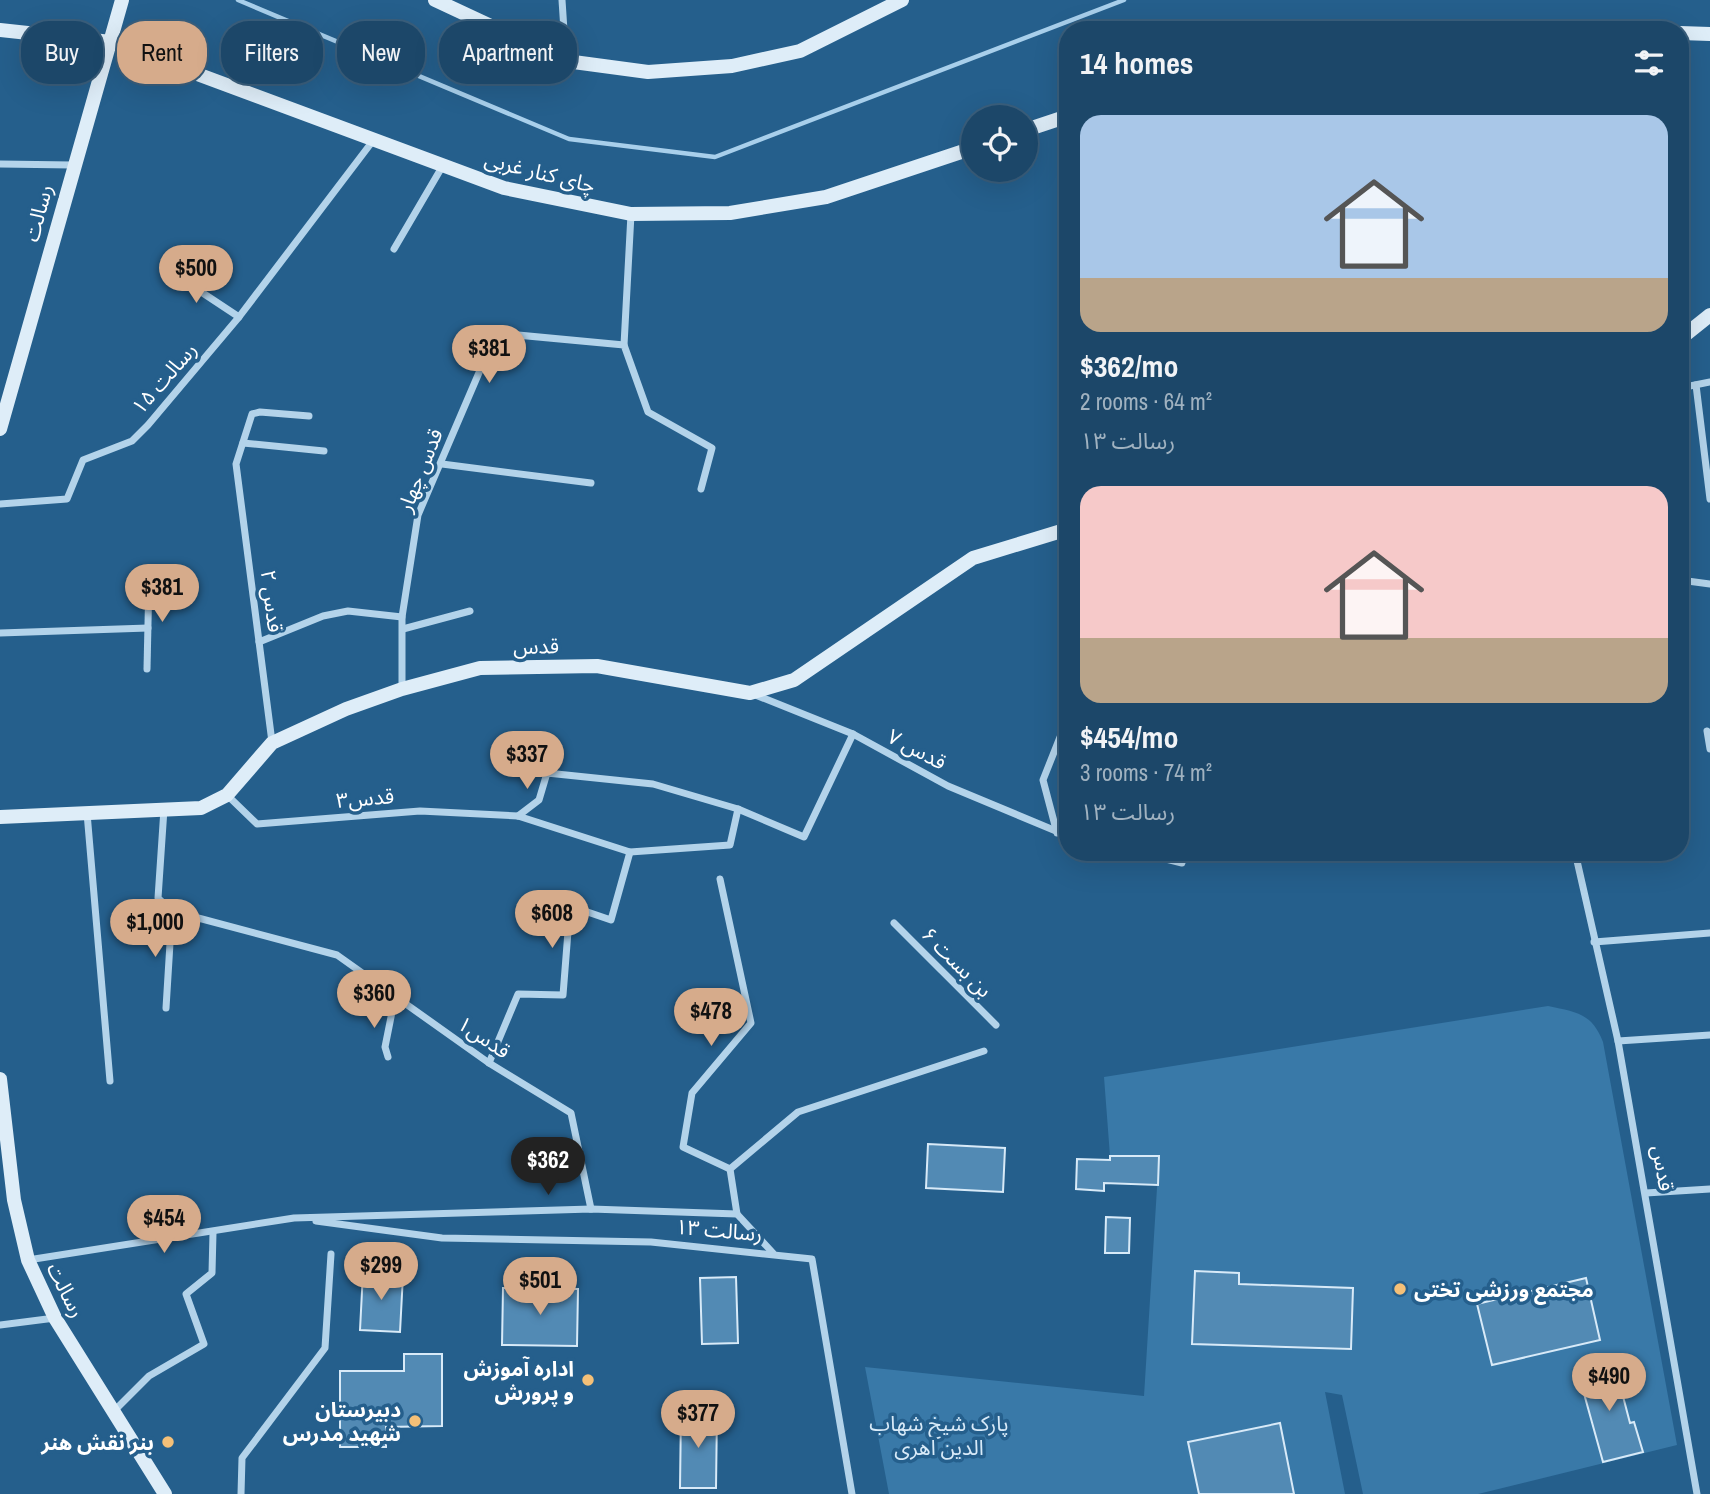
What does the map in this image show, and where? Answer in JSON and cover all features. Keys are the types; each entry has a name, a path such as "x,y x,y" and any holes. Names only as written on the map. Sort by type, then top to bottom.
{"street":[{"path":"435,0 480,21"},
{"path":"562,0 563,21"},
{"path":"577,62 648,72 733,65 800,51 894,2"},
{"name":"رسالت","path":"0,429 72,165 121,4"},
{"name":"چای کنار غربی","path":"0,30 111,43 372,142 504,188 631,214 730,213 827,197 961,152"},
{"path":"1689,33 1710,34"},
{"path":"1038,126 1059,119"},
{"name":"رسالت ۱۵","path":"0,504 67,499 83,460 132,441 240,317 372,142"},
{"path":"0,164 72,165"},
{"path":"394,249 442,167"},
{"path":"631,214 624,345 648,412 712,449 701,489"},
{"path":"168,270 240,317"},
{"path":"1689,332 1710,315"},
{"name":"قدس چهار","path":"402,689 402,617 418,515 496,333 624,345"},
{"path":"1689,386 1710,382"},
{"path":"1696,385 1710,499"},
{"path":"309,416 260,412 252,414 243,443 324,451"},
{"name":"قدس ۲","path":"243,443 236,464 272,743"},
{"path":"442,464 591,483"},
{"name":"قدس","path":"0,817 201,808 227,795 272,743 345,709 402,689 480,668 597,666 750,693 794,680 973,558 1059,532"},
{"path":"147,669 149,578"},
{"path":"1689,580 1710,584"},
{"path":"259,642 323,616 348,611 402,617"},
{"path":"403,629 470,611"},
{"path":"0,634 148,628"},
{"name":"قدس ۷","path":"750,693 853,734 948,786 1057,833"},
{"path":"1707,731 1710,749"},
{"path":"517,816 539,800 547,773 653,784 738,809 804,837 853,734"},
{"path":"1057,833 1043,780 1059,740"},
{"name":"قدس۳","path":"227,795 257,824 420,811 517,816 630,852 730,845 738,809"},
{"path":"164,809 158,898 172,911 166,1008"},
{"path":"87,813 110,1081"},
{"path":"489,1063 518,994 563,995 570,906 611,920 630,852"},
{"path":"1174,861 1182,863"},
{"name":"قدس","path":"1577,861 1618,1041 1698,1494"},
{"path":"720,879 751,1023 692,1093 683,1147 730,1169"},
{"name":"قدس۱","path":"172,911 337,955 489,1063 571,1114 591,1209"},
{"name":"بن بست ۶","path":"894,923 996,1025"},
{"path":"1594,942 1710,933"},
{"path":"388,1057 385,1047 395,997"},
{"path":"1618,1041 1710,1035"},
{"path":"730,1169 798,1112 984,1051"},
{"name":"رسالت","path":"0,1079 14,1200 28,1261 55,1318 165,1494"},
{"path":"730,1169 737,1214"},
{"path":"1646,1193 1710,1189"},
{"name":"رسالت ۱۳","path":"28,1261 213,1234 294,1218 591,1209 737,1214 773,1253"},
{"name":"رسالت ۱۳","path":"294,1218 442,1238 652,1242 773,1253"},
{"path":"114,1412 149,1376 204,1344 186,1294 212,1273 213,1234"},
{"path":"773,1253 812,1259 852,1494"},
{"path":"241,1494 242,1458 325,1348 331,1254"},
{"path":"0,1325 55,1318"}],"green space":[{"name":"مجتمع ورزشی تختی","path":"1548,1006 1582,1015 1594,1025 1603,1042 1677,1445 1478,1494 1363,1494 1342,1395 1325,1392 1345,1494 889,1494 865,1367 1144,1396 1159,1156 1110,1156 1104,1077"}],"building":[{"path":"928,1144 1005,1148 1003,1192 926,1188"},
{"path":"1110,1156 1159,1156 1158,1185 1104,1183 1104,1191 1076,1189 1077,1159 1110,1160"},
{"path":"1106,1217 1130,1218 1129,1253 1105,1253"},
{"path":"1195,1271 1239,1273 1239,1284 1353,1288 1351,1349 1192,1344"},
{"path":"363,1272 403,1275 400,1332 360,1330"},
{"path":"736,1277 738,1343 702,1344 700,1278"},
{"path":"1586,1278 1600,1340 1492,1365 1477,1304"},
{"path":"503,1288 578,1289 577,1346 502,1345"},
{"path":"404,1354 442,1354 442,1426 386,1427 386,1447 340,1447 340,1371 404,1371"},
{"path":"1614,1362 1630,1423 1634,1422 1643,1452 1603,1462 1578,1372"},
{"path":"681,1411 717,1411 716,1488 680,1488"},
{"path":"1280,1423 1294,1494 1199,1494 1188,1442"}],"waterway":[{"path":"238,0 569,139 715,157 1059,25"},
{"path":"1069,21 1124,0"}],"place":[{"name":"مجتمع ورزشی تختی","path":"1400,1289"},
{"name":"اداره آموزش و پرورش","path":"588,1380"},
{"name":"دبیرستان شهید مدرس","path":"415,1421"},
{"name":"بنر نقش هنر","path":"168,1442"}],"park label":[{"name":"پارک شیخ شهاب الدین اهری","path":"939,1435"}]}
